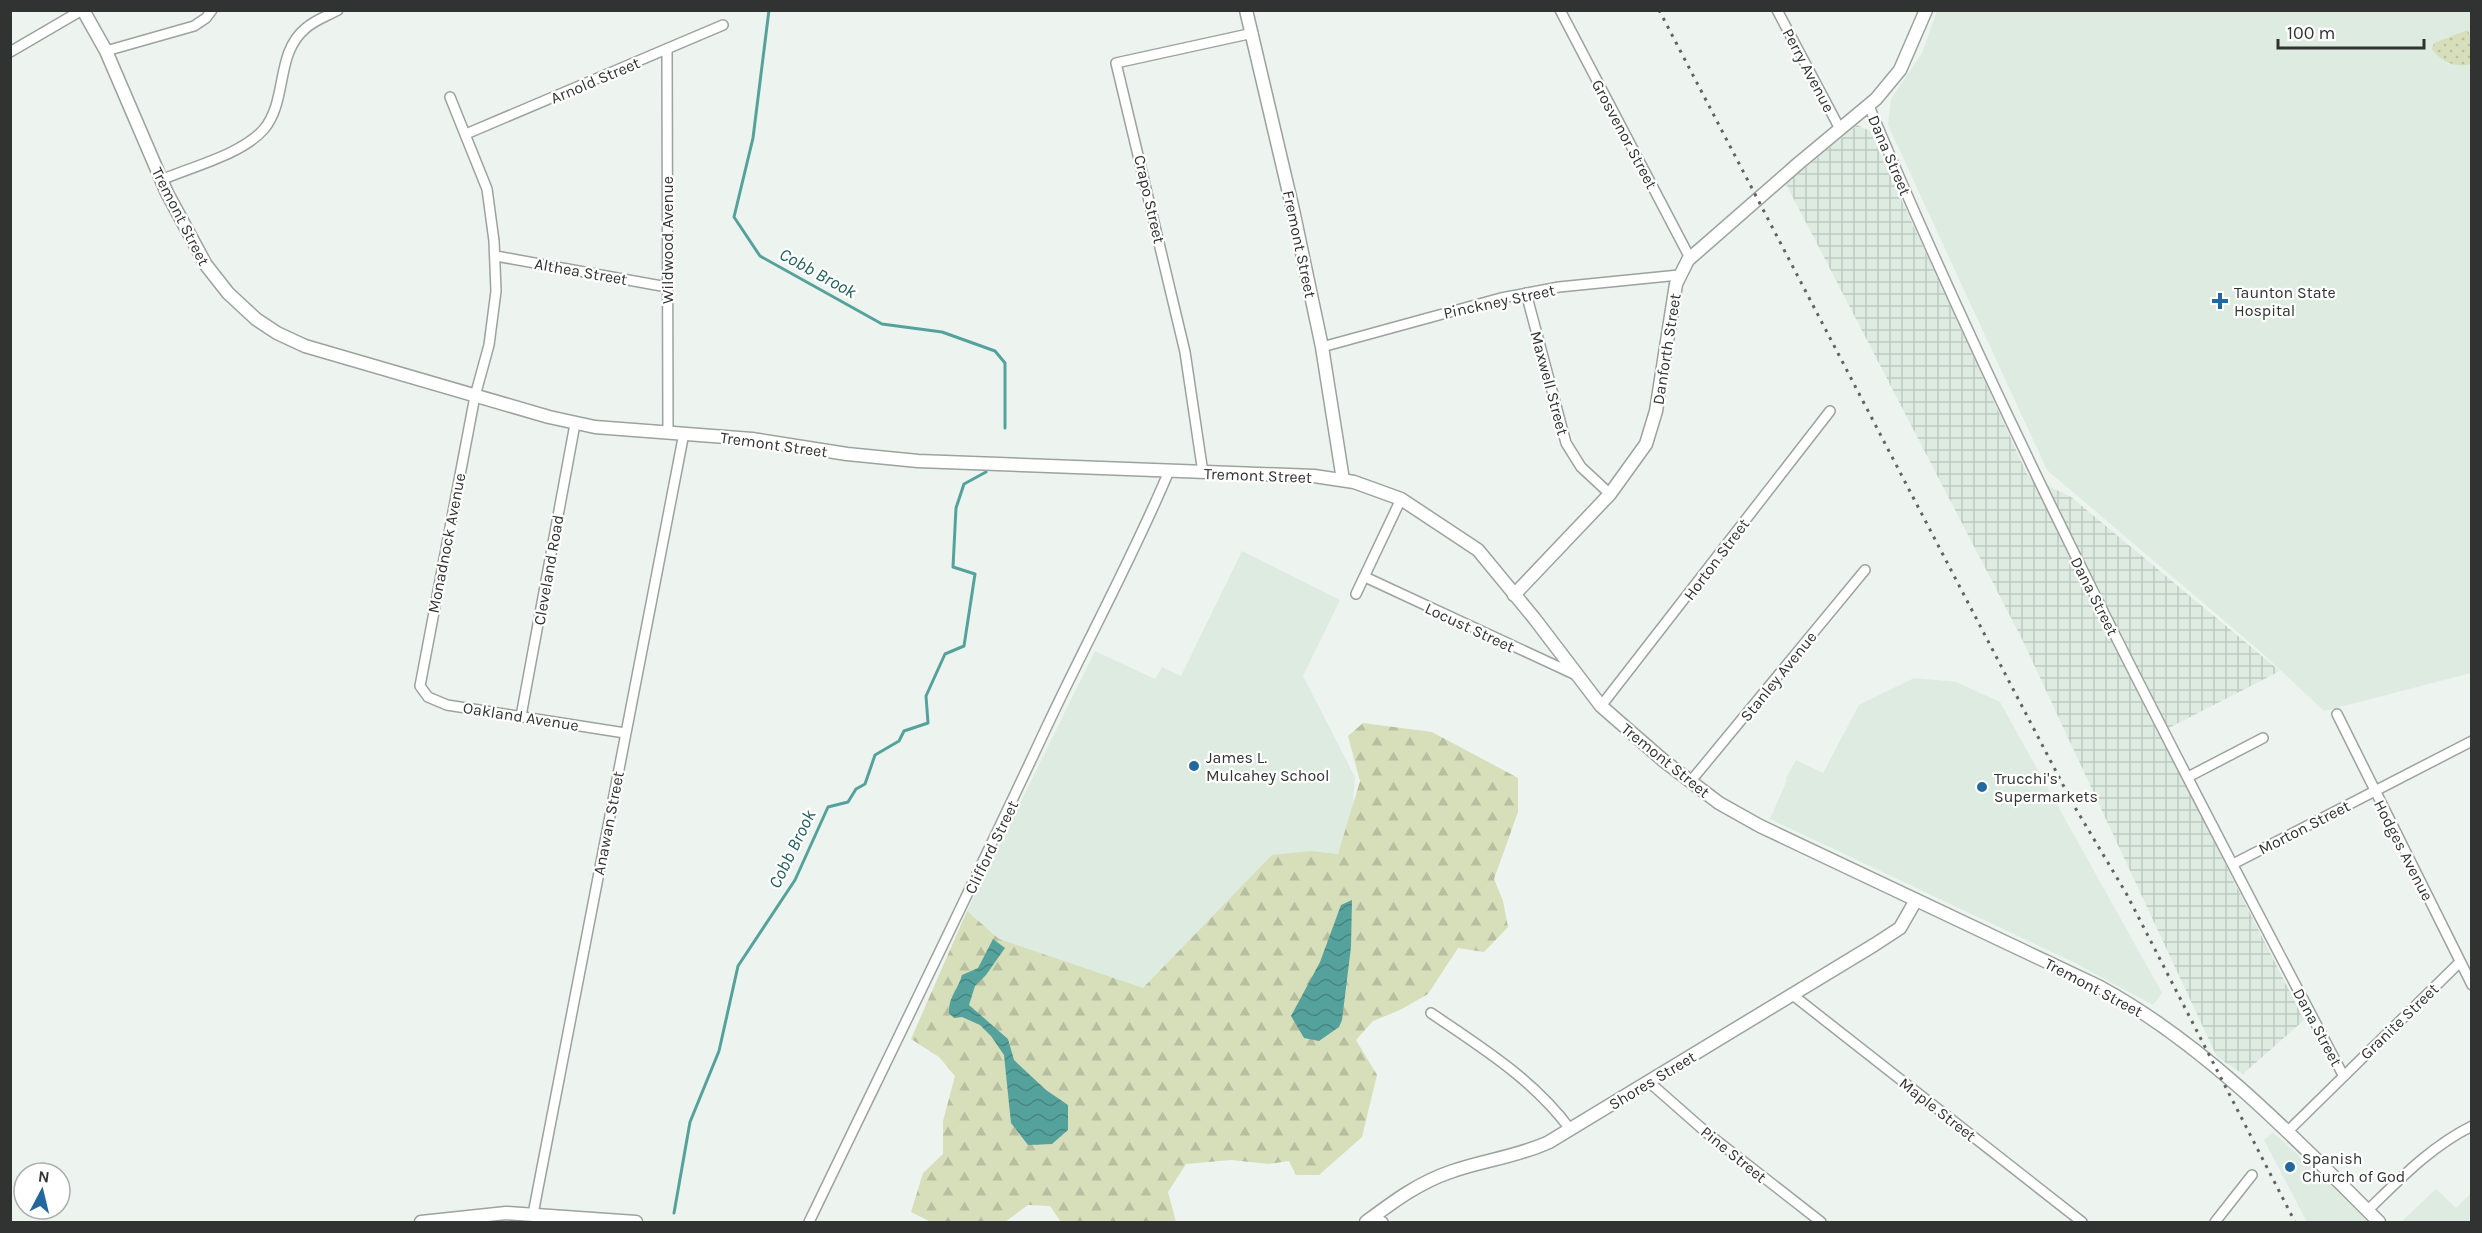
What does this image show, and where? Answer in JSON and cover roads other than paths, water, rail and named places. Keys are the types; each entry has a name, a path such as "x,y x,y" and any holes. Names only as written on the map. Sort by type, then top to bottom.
{"main road":[{"name":"Tremont Street","path":"82,10 106,51 161,180 206,265 237,302 269,329 315,350 575,424 668,431 904,460 1343,480 1401,499 1478,550 1490,562 1601,706 1690,782 1760,826 2100,987 2134,1006 2166,1028 2286,1132 2379,1222"},
{"name":"Fremont Street","path":"1246,10 1322,347 1343,480"},
{"name":"Danforth Street","path":"1514,595 1610,494 1638,458 1652,428 1679,275 1690,258 1869,106 1900,70 1926,10"},
{"name":"Shores Street","path":"1374,1221 1405,1194 1432,1179 1461,1168 1526,1153 1570,1129 1794,996 1900,928 1916,900"},
{"path":"421,1222 492,1213 636,1222"}],"street":[{"path":"10,52 82,10"},
{"path":"106,51 194,26 206,18 212,10"},
{"path":"161,180 235,150 258,136 269,122 277,105 288,54 295,40 311,24 338,10"},
{"name":"Grosvenor Street","path":"1560,10 1690,258"},
{"name":"Perry Avenue","path":"1777,10 1840,129"},
{"name":"Arnold Street","path":"466,134 723,25"},
{"name":"Crapo Street","path":"1203,472 1185,352 1116,63 1253,33"},
{"name":"Wildwood Avenue","path":"667,50 668,431"},
{"name":"Monadnock Avenue","path":"422,691 421,674 475,396 493,320 496,256 487,189 450,97"},
{"name":"Dana Street","path":"1869,106 1904,188 2077,561 2343,1075"},
{"name":"Althea Street","path":"496,256 667,287"},
{"name":"Pinckney Street","path":"1322,347 1466,306 1526,293 1679,275"},
{"name":"Maxwell Street","path":"1526,293 1566,444 1581,468 1610,494"},
{"name":"Horton Street","path":"1601,706 1830,411"},
{"name":"Cleveland Road","path":"521,716 575,424"},
{"name":"Anawan Street","path":"533,1214 684,433"},
{"name":"Clifford Street","path":"809,1222 1049,723 1136,549 1169,471"},
{"path":"1356,594 1401,499"},
{"name":"Stanley Avenue","path":"1690,782 1865,570"},
{"name":"Locust Street","path":"1365,577 1576,675"},
{"name":"Oakland Avenue","path":"422,691 432,699 447,705 625,733"},
{"name":"Hodges Avenue","path":"2337,714 2472,985"},
{"path":"2188,777 2263,738"},
{"name":"Morton Street","path":"2233,864 2472,741"},
{"name":"Granite Street","path":"2286,1132 2460,962"},
{"name":"Maple Street","path":"1794,996 2082,1222"},
{"path":"1431,1013 1516,1071 1553,1107 1570,1129"},
{"name":"Pine Street","path":"1649,1082 1707,1133 1821,1222"},
{"path":"2367,1211 2423,1157 2447,1139 2472,1126"},
{"path":"2215,1222 2252,1175"}],"water":[{"path":"1352,900 1351,947 1342,1020 1339,1027 1319,1041 1304,1038 1291,1016 1320,962 1341,905"},
{"path":"993,939 1005,948 986,975 975,986 969,1005 1008,1039 1014,1060 1046,1090 1068,1105 1068,1130 1052,1144 1028,1145 1011,1123 1004,1055 980,1025 962,1017 954,1018 949,1013 950,1002 962,975 978,968"}],"waterway":[{"name":"Cobb Brook","path":"769,10 753,138 734,217 760,256 882,324 942,332 995,351 1005,363 1005,428"},
{"name":"Cobb Brook","path":"674,1213 690,1122 719,1051 738,966 795,880 828,807 848,802 856,789 865,784 875,755 899,741 904,731 928,723 926,696 945,654 964,646 975,574 953,567 956,508 964,484 986,472"}],"railway":[{"path":"1659,10 2073,804 2126,893 2295,1222"}],"place":[{"name":"Taunton State Hospital","path":"2220,301"},
{"name":"James L. Mulcahey School","path":"1194,766"},
{"name":"Trucchi's Supermarkets","path":"1982,787"},
{"name":"Spanish Church of God","path":"2290,1167"}]}
